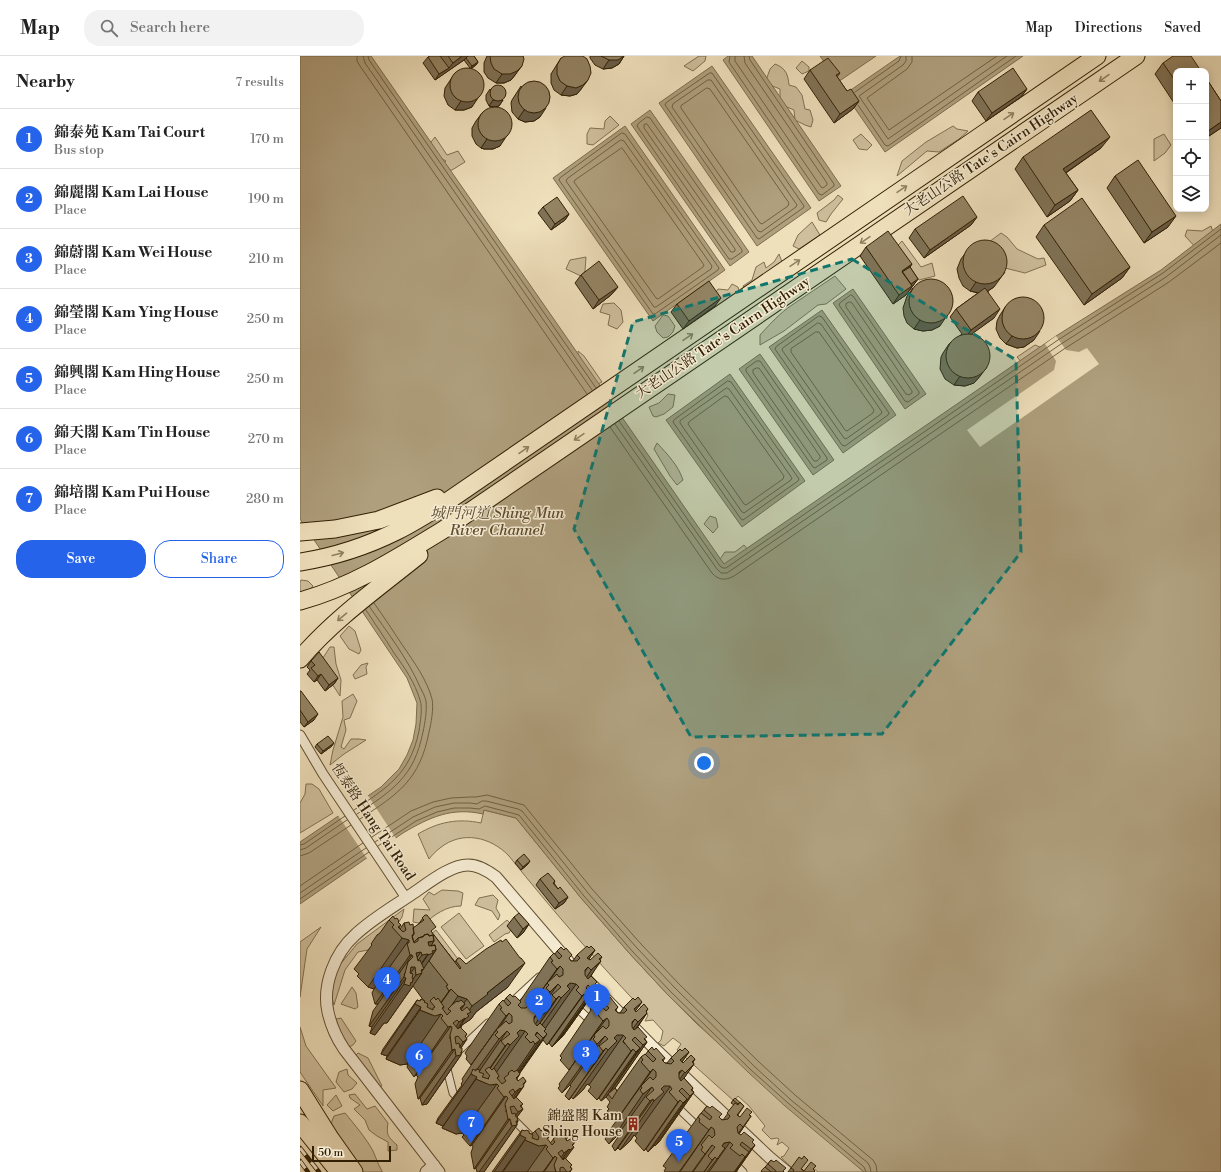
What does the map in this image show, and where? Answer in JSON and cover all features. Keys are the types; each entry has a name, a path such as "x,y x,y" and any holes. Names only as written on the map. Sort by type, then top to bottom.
{"highway":[{"name":"大老山公路 Tate's Cairn Highway","path":"300,562 343,553 389,534 445,503 1097,56"},
{"name":"大老山公路 Tate's Cairn Highway","path":"300,601 328,592 360,578 408,551 460,518 1136,56"},
{"path":"300,532 335,529 379,520 467,488"},
{"path":"300,659 314,643 339,620 382,583 418,556 460,518"},
{"path":"300,1090 326,1133 354,1172"},
{"path":"300,1123 339,1172"}],"street":[{"name":"恆泰路 Hang Tai Road","path":"300,735 341,802 406,898 354,935 344,946 333,966 329,979 327,995 328,1011 334,1032 344,1049 433,1170"},
{"path":"406,898 450,870 460,866 478,866 487,870 496,877 576,969 667,1061 769,1157 787,1172"},
{"path":"503,1010 543,973 548,979"},
{"path":"570,1001 598,1028"},
{"path":"446,1062 491,1020"},
{"path":"440,1056 446,1062 452,1093 464,1104"},
{"path":"670,1099 703,1132"},
{"path":"504,1111 538,1143"},
{"path":"725,1154 743,1172"}],"highlighted area":[{"path":"852,259 1016,360 1021,552 882,734 691,737 574,529 633,322"}],"shaded area":[{"path":"699,56 706,56 705,61 693,71 684,66"},
{"path":"802,61 809,67 809,71 802,74 796,68"},
{"path":"775,64 786,72 789,85 796,87 802,95 805,109 810,110 813,120 811,127 795,120 794,110 780,104 780,89 765,83 770,69"},
{"path":"610,116 619,125 593,145 587,144 587,134 590,128 604,129 605,121"},
{"path":"953,126 957,129 968,131 959,139 939,152 927,151 897,176 902,161 926,142"},
{"path":"861,134 872,145 867,150 859,149 853,140"},
{"path":"1164,134 1171,145 1165,153 1154,161 1154,139"},
{"path":"435,137 447,155 458,151 465,162 452,170 443,171 441,166 446,161 431,153 428,146"},
{"path":"838,195 843,199 826,222 819,220 817,213"},
{"path":"812,222 820,235 799,249 793,246 798,235"},
{"path":"1211,226 1215,238 1199,251 1185,236 1187,230 1202,231"},
{"path":"1001,233 1007,237 1017,249 1038,259 1044,258 1046,265 1025,273 1005,268 989,242"},
{"path":"902,241 921,267 932,263 935,276 919,280 900,259 895,248"},
{"path":"779,254 782,262 745,289 743,286 752,280 756,267 764,262 766,268 774,262"},
{"path":"586,257 585,271 581,276 566,269 570,260"},
{"path":"835,276 846,289 826,304 818,305 784,331 760,345 760,335 779,315"},
{"path":"732,284 738,287 739,291 711,312 708,304 718,289 728,290"},
{"path":"614,303 621,310 623,322 617,329 608,325 610,315 600,312 603,304"},
{"path":"663,315 668,316 675,326 673,332 668,337 663,338 657,332 655,326"},
{"path":"1035,345 1047,350 1023,364 1017,357"},
{"path":"578,351 584,356 602,382 592,387"},
{"path":"668,394 675,395 673,407 664,414 656,417 653,416 649,407 659,403"},
{"path":"657,443 672,460 681,475 683,480 677,485 654,449"},
{"path":"710,516 716,518 718,527 713,533 704,524"},
{"path":"744,545 750,552 720,572 720,559 725,552 735,552"},
{"path":"301,580 308,581 313,586 308,592 300,595 300,582"},
{"path":"349,626 355,631 361,650 359,654 349,649 340,636"},
{"path":"330,647 334,647 336,664 341,680 340,696 319,664"},
{"path":"368,663 366,667 367,674 355,679 353,675 361,665"},
{"path":"353,694 357,701 350,718 344,720 346,730 341,747 344,749 351,739 366,740 330,765 343,717 342,701"},
{"path":"306,784 312,784 319,789 333,813 300,833 300,803 305,794"},
{"path":"484,810 516,818 581,898 668,995 698,1025 864,1172 818,1172 813,1168 810,1172 805,1172 797,1170 787,1164 781,1157 784,1156 789,1148 782,1142 777,1145 779,1139 771,1139 762,1130 765,1126 749,1106 738,1096 734,1101 677,1050 681,1044 673,1038 664,1046 658,1043 661,1040 663,1031 653,1020 645,1021 648,1015 594,957 502,849 485,840 476,838 458,839 449,842 437,850 429,859 418,834 448,822 464,821 481,823"},
{"path":"442,890 458,891 463,893 461,906 445,909 424,924 413,922 414,909 430,910 423,899 429,892 434,895"},
{"path":"493,895 498,900 496,908 500,915 498,920 492,911 475,905 479,898"},
{"path":"404,909 402,917 392,933 380,936 368,950 358,952 345,970 334,1005 331,995 338,967 357,944"},
{"path":"459,913 484,946 466,959 441,927"},
{"path":"507,920 513,926 509,933 505,934 494,942 489,935"},
{"path":"321,927 307,949 300,997 300,942"},
{"path":"436,930 461,963 443,977 418,944"},
{"path":"352,987 356,993 358,1007 355,1009 341,1004"},
{"path":"341,1018 356,1041 349,1047 343,1041 336,1019"},
{"path":"300,1027 306,1046 336,1088 323,1090 323,1106 300,1072"},
{"path":"358,1053 368,1058 382,1086 380,1087 358,1062 356,1055"},
{"path":"347,1069 348,1075 357,1083 352,1089 344,1092 336,1082 339,1072"},
{"path":"355,1094 367,1109 375,1106 388,1123 388,1136 397,1145 397,1150 388,1151 388,1142 369,1130 365,1120 354,1109 360,1105 350,1098 349,1095"},
{"path":"336,1095 342,1106 333,1111 327,1105"},
{"path":"345,1113 370,1146 382,1172 362,1172 330,1126 334,1116"}],"water":[{"name":"城門河道 Shing Mun River Channel","path":"300,56 371,56 724,564 1056,336 1161,270 1221,224 1221,1172 864,1172 785,1106 668,995 581,898 516,818 484,810 483,814 461,812 432,818 403,833 300,904 300,842 381,787 399,769 413,740 416,724 417,703 407,678 300,519"},
{"path":"728,56 752,56 841,186 819,201 723,60"},
{"path":"820,56 876,56 838,82"},
{"path":"900,56 1023,56 885,152 845,94"},
{"path":"712,66 811,208 757,246 659,103"},
{"path":"650,110 749,252 730,266 631,124"},
{"path":"625,126 725,270 653,321 553,178"},
{"path":"853,289 926,394 905,409 833,303"},
{"path":"822,310 896,415 843,453 769,347"},
{"path":"760,354 834,460 813,475 739,369"},
{"path":"730,374 805,481 742,527 666,420"}],"pier":[{"path":"1056,336 1066,350 1079,352 1087,348 1099,364 980,447 967,430 1054,370 1056,361 1045,344"},
{"path":"367,794 397,840 368,860 337,814"}],"building":[{"path":"440,56 449,68 439,74 428,57"},
{"path":"448,56 462,56 453,63"},
{"path":"468,56 474,56 478,62 472,66 466,58"},
{"path":"490,56 523,56 524,59 522,66 517,71 510,74 502,74 494,69"},
{"path":"565,56 583,56 587,59 591,73 588,80 583,85 576,88 567,86 560,81 557,74 557,65 561,58"},
{"path":"601,56 624,56 618,60 609,60"},
{"path":"1173,56 1191,56 1199,68 1173,68 1173,78 1163,63"},
{"path":"828,58 840,73 836,75 847,91 851,89 859,101 840,114 810,70"},
{"path":"467,68 479,73 484,85 479,97 467,102 455,97 450,85 455,73"},
{"path":"1013,68 1027,89 992,113 978,92"},
{"path":"531,81 537,81 546,85 550,97 546,109 537,113 531,113 522,109 518,100 518,94 522,85"},
{"path":"1209,83 1221,101 1221,122 1209,130"},
{"path":"498,85 504,87 506,93 504,99 498,101 492,99 490,93 492,87"},
{"path":"495,107 507,112 512,124 507,136 495,141 483,136 478,124 483,112"},
{"path":"1091,110 1110,137 1063,169 1078,190 1055,205 1023,157"},
{"path":"1138,160 1176,216 1152,232 1115,176"},
{"path":"963,196 977,217 930,250 915,229"},
{"path":"557,197 569,214 555,224 543,207"},
{"path":"1082,198 1130,267 1092,294 1044,225"},
{"path":"888,231 912,264 902,271 912,286 899,295 866,247"},
{"path":"985,240 997,244 1003,250 1007,262 1003,274 997,280 985,284 973,280 967,274 963,262 967,250 973,244"},
{"path":"599,261 618,287 599,300 581,275"},
{"path":"910,267 918,279 911,284 902,272"},
{"path":"931,279 943,283 949,289 953,301 949,313 943,319 931,323 919,319 913,313 909,301 913,289 919,283"},
{"path":"709,281 721,298 689,321 677,304"},
{"path":"985,288 1000,309 971,330 956,309"},
{"path":"1023,297 1038,303 1044,318 1038,333 1023,339 1008,333 1002,318 1008,303"},
{"path":"968,334 980,338 986,344 990,356 986,368 980,374 968,378 956,374 950,368 946,356 950,344 956,338"},
{"path":"319,652 338,678 329,685 321,674 318,676 311,668 315,665 311,661"},
{"path":"300,691 318,714 308,722 300,710"},
{"path":"328,736 334,743 323,751 317,744"},
{"path":"524,854 530,861 523,867 517,860"},
{"path":"548,873 555,881 553,883 558,889 560,887 568,897 559,903 540,879"},
{"path":"519,913 529,924 523,929 514,917"},
{"path":"427,915 436,927 431,931 460,969 461,968 456,961 458,958 466,964 486,949 501,940 502,942 506,939 525,963 472,1006 467,999 458,996 451,989 449,991 446,986 448,985 429,961 436,950 435,945 431,946 434,941 433,935 424,935 414,942 412,937 414,934 413,928 424,920 422,918"},
{"path":"393,916 399,921 398,922 401,925 398,927 403,932 406,930 404,923 409,922 410,925 413,924 414,934 412,935 414,943 418,941 418,938 424,935 433,935 434,941 428,942 429,946 435,945 436,950 432,951 433,953 428,955 422,955 421,952 416,953 418,961 420,960 424,969 421,970 422,973 416,975 415,967 411,967 410,973 413,974 413,979 410,986 404,984 406,978 404,977 408,962 413,957 410,955 407,943 409,943 409,940 402,938 392,927 394,925 389,920"},
{"path":"587,946 589,948 591,946 595,950 587,958 590,960 598,953 602,957 599,959 601,961 591,970 588,967 585,970 585,975 588,979 591,976 597,982 595,984 598,987 594,991 588,985 586,988 591,994 587,997 584,994 582,996 576,990 579,987 576,984 570,983 567,986 570,989 561,998 559,996 556,999 552,995 561,987 558,984 550,992 546,988 549,985 547,983 557,974 559,977 563,975 563,969 560,966 557,969 551,962 553,961 550,957 554,953 559,959 562,956 557,951 561,947 564,950 566,948 572,955 569,958 571,961 577,961 580,958 577,955"},
{"path":"536,993 538,995 540,993 544,997 536,1004 539,1007 547,1000 551,1004 548,1006 550,1008 540,1017 537,1014 534,1017 534,1022 537,1026 540,1023 546,1029 544,1031 547,1034 543,1038 537,1032 535,1035 540,1040 535,1044 533,1041 531,1043 525,1037 528,1034 525,1031 520,1030 517,1033 519,1036 510,1045 508,1043 505,1046 501,1041 510,1034 507,1031 499,1039 495,1035 498,1032 496,1030 506,1021 509,1024 512,1022 512,1016 509,1013 506,1016 500,1009 502,1008 499,1004 503,1000 508,1006 511,1003 506,998 510,994 513,997 515,996 521,1002 518,1005 521,1008 526,1008 529,1005 526,1002"},
{"path":"605,996 608,999 610,997 618,1007 615,1010 618,1013 624,1013 627,1010 624,1007 633,998 635,1000 638,997 642,1002 634,1009 636,1012 644,1004 648,1009 646,1011 647,1013 638,1022 635,1019 632,1022 632,1027 634,1030 638,1027 647,1037 644,1039 647,1042 643,1045 635,1037 632,1040 640,1048 636,1052 633,1049 631,1051 623,1041 626,1038 623,1035 617,1035 614,1038 617,1041 608,1050 606,1048 603,1051 599,1046 608,1039 605,1036 597,1044 593,1039 595,1037 594,1035 603,1026 606,1029 609,1026 609,1021 607,1018 603,1021 595,1011 597,1009 594,1006 598,1003 606,1011 609,1008 601,1000"},
{"path":"434,997 436,1000 438,998 447,1015 451,1011 448,1009 457,1001 458,1002 461,1000 465,1004 460,1008 462,1011 467,1007 471,1012 467,1014 469,1016 465,1019 459,1022 457,1020 453,1023 458,1029 460,1027 467,1034 465,1036 467,1039 463,1042 458,1036 455,1037 456,1044 459,1043 460,1048 462,1048 461,1055 456,1056 455,1049 452,1050 450,1035 452,1028 451,1026 448,1027 441,1018 443,1016 441,1014 435,1016 420,1010 421,1007 415,1004 417,1000 420,1001 421,999 428,1004 427,1007 433,1010 435,1007 430,1001"},
{"path":"652,1047 654,1050 656,1048 665,1058 662,1060 665,1063 671,1064 674,1061 671,1058 680,1049 682,1051 685,1048 689,1052 680,1060 683,1063 691,1055 695,1059 692,1062 694,1064 685,1073 682,1070 679,1072 679,1078 681,1081 684,1078 693,1088 691,1090 694,1092 690,1096 682,1088 679,1091 687,1099 683,1103 680,1100 678,1102 669,1092 672,1089 670,1086 664,1086 661,1089 664,1092 654,1101 653,1099 650,1101 646,1097 654,1090 652,1087 643,1094 640,1090 642,1088 641,1086 650,1077 653,1080 656,1077 656,1072 653,1069 650,1072 641,1062 643,1060 641,1057 645,1054 653,1062 656,1059 648,1051"},
{"path":"489,1067 492,1070 494,1068 499,1076 497,1078 502,1084 506,1081 504,1078 512,1070 514,1072 517,1070 520,1074 516,1078 518,1081 523,1077 526,1081 521,1089 520,1088 515,1092 513,1089 509,1092 514,1099 516,1097 523,1104 520,1106 523,1109 518,1112 514,1106 510,1107 512,1114 515,1113 517,1117 517,1125 512,1126 510,1119 508,1119 505,1104 508,1098 506,1096 504,1097 497,1088 499,1086 497,1084 490,1085 476,1079 477,1077 471,1074 473,1069 476,1071 476,1069 480,1070 479,1072 484,1074 482,1077 489,1079 488,1078 490,1076 485,1070"},
{"path":"615,1088 617,1091 612,1099 608,1094"},
{"path":"735,1098 740,1102 738,1104 733,1100"},
{"path":"740,1102 744,1106 737,1115 740,1117 747,1108 752,1112 749,1115 751,1116 743,1127 740,1124 737,1127 738,1133 741,1135 744,1132 754,1140 752,1142 755,1145 751,1149 742,1142 740,1145 749,1152 745,1157 742,1154 740,1156 730,1148 733,1145 730,1142 724,1143 722,1146 725,1148 717,1159 715,1157 712,1160 708,1156 715,1147 712,1145 705,1154 701,1150 703,1147 701,1145 709,1135 712,1138 715,1135 714,1129 711,1127 709,1130 699,1122 700,1119 698,1117 701,1113 710,1120 712,1117 704,1110 707,1106 710,1108 712,1106 722,1114 719,1117 722,1120 728,1119 730,1116 727,1113 735,1103 738,1105"},
{"path":"539,1128 541,1131 543,1129 549,1137 547,1138 552,1145 555,1142 553,1139 561,1131 563,1133 566,1130 569,1135 565,1138 567,1141 572,1138 575,1142 572,1145 574,1147 570,1150 569,1149 564,1153 562,1150 558,1153 563,1160 565,1158 572,1165 570,1167 572,1169 569,1172 567,1172 563,1167 560,1168 560,1172 556,1172 554,1165 557,1158 555,1156 553,1158 546,1149 548,1147 546,1145 539,1146 525,1140 526,1138 520,1135 522,1130 526,1130 533,1135 532,1138 538,1140 539,1137 535,1131"},
{"path":"804,1156 808,1160 801,1169 804,1171 811,1162 816,1166 813,1169 815,1171 793,1172 794,1170 791,1168 799,1157 802,1159"},
{"path":"771,1160 774,1162 776,1160 786,1168 783,1171 784,1172 776,1172 768,1164"},
{"path":"765,1167 771,1172 762,1172 761,1171"}],"railway":[{"path":"300,1148 319,1172"},
{"path":"300,1161 308,1172"}],"place":[{"name":"錦瑩閣 Kam Ying House","path":"387,1000"},
{"name":"錦泰苑 Kam Tai Court","path":"597,1017"},
{"name":"錦麗閣 Kam Lai House","path":"539,1021"},
{"name":"錦蔚閣 Kam Wei House","path":"586,1073"},
{"name":"錦天閣 Kam Tin House","path":"419,1076"},
{"name":"錦盛閣 Kam Shing House","path":"633,1124"},
{"name":"錦培閣 Kam Pui House","path":"471,1143"},
{"name":"錦興閣 Kam Hing House","path":"679,1162"}]}
